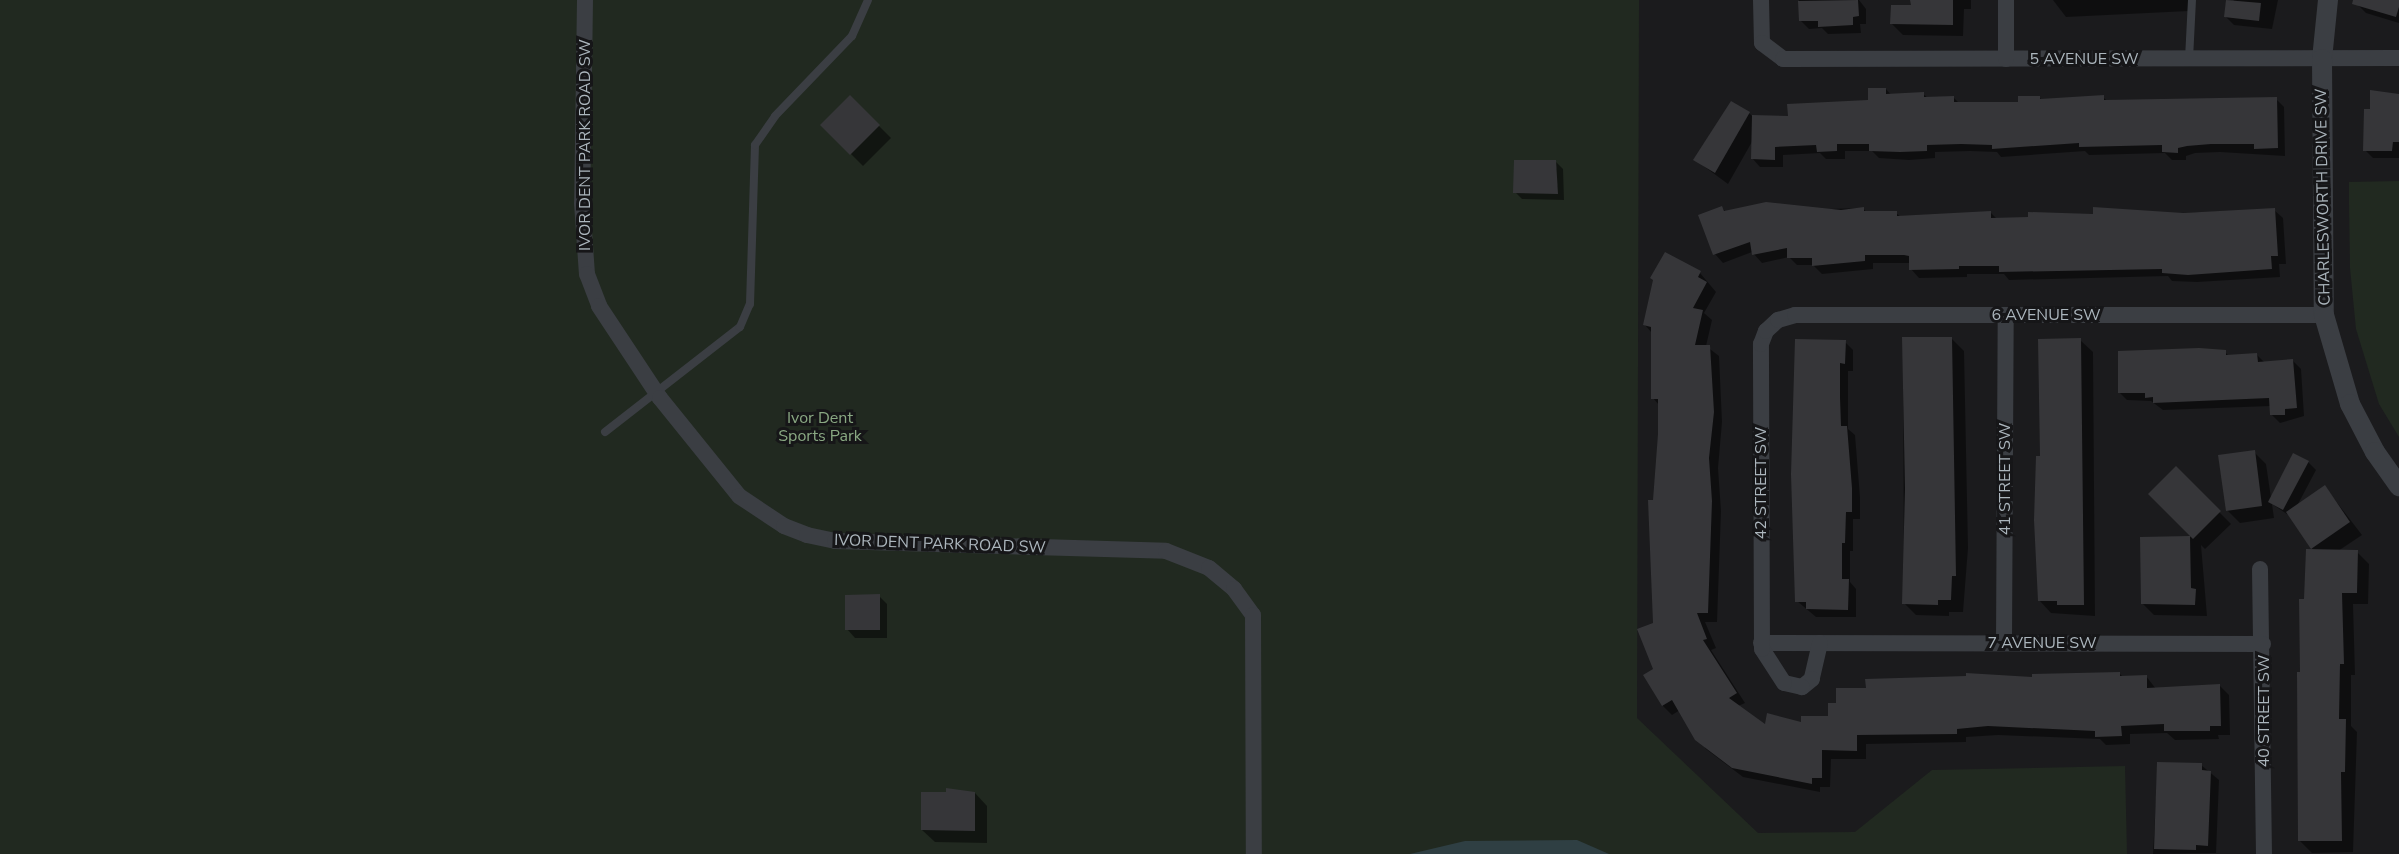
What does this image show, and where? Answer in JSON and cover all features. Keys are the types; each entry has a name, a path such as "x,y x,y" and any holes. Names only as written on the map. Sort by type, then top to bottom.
{"street":[{"name":"IVOR DENT PARK ROAD SW","path":"585,0 582,239 587,274 599,306 656,393 739,496 776,521 807,535 835,541 1166,551 1209,568 1234,589 1253,615 1254,854"},
{"name":"5 AVENUE SW","path":"1761,0 1762,43 1770,53 1790,60 2399,58"},
{"path":"2006,0 2006,59"},
{"name":"CHARLESWORTH DRIVE SW","path":"2328,0 2322,59 2324,315 2350,404 2375,452 2399,486"},
{"name":"6 AVENUE SW","path":"1770,326 1795,315 2324,315"},
{"name":"41 STREET SW","path":"2004,643 2006,315"},
{"name":"42 STREET SW","path":"1761,643 1761,344 1770,326"},
{"name":"40 STREET SW","path":"2260,569 2263,644 2264,854"},
{"path":"1761,643 1777,676 1795,687 1812,679 1820,643"},
{"name":"7 AVENUE SW","path":"1761,643 2263,644"}],"lane":[{"path":"605,432 740,327 747,315 755,145 775,116 852,36 868,0"},
{"path":"2189,60 2192,0"}],"green space":[{"name":"Ivor Dent Sports Park","path":"0,0 1639,0 1637,718 1758,833 1855,832 1932,770 2125,766 2127,854 0,854"},
{"path":"2399,181 2399,437 2379,404 2356,329 2350,268 2349,182"}],"shaded area":[{"path":"1577,840 1609,854 1410,854 1465,841"}],"building":[{"path":"1858,0 1859,16 1853,17 1853,25 1818,27 1818,21 1799,21 1798,1"},
{"path":"1910,0 1953,0 1953,25 1890,24 1891,5 1911,5"},
{"path":"2226,0 2261,3 2259,21 2224,17"},
{"path":"2353,0 2399,0 2399,7 2396,17 2352,4"},
{"path":"1868,88 1886,88 1886,94 1924,92 1924,97 1954,96 1954,102 2018,102 2018,96 2040,96 2040,99 2104,95 2104,100 2277,97 2278,148 2254,149 2254,144 2211,144 2178,148 2178,153 2162,152 2162,145 2079,147 2079,143 1992,149 1992,145 1961,144 1927,145 1927,151 1900,152 1869,151 1869,144 1837,144 1837,151 1817,152 1816,145 1775,147 1775,160 1751,159 1752,115 1788,116 1787,104 1868,100"},
{"path":"2370,90 2399,94 2399,142 2393,142 2392,151 2363,151 2364,109 2370,109"},
{"path":"850,95 880,125 850,155 820,125"},
{"path":"1731,101 1750,112 1715,173 1693,160"},
{"path":"1514,160 1556,160 1558,194 1513,193"},
{"path":"1766,202 1841,210 1864,207 1864,211 1897,211 1897,216 1991,211 1991,218 2028,217 2028,212 2093,214 2093,207 2183,213 2275,208 2278,256 2271,256 2272,269 2188,275 2162,273 2162,269 1999,272 1999,266 1909,270 1909,256 1904,255 1865,255 1865,261 1812,266 1812,258 1787,258 1787,248 1752,255 1750,242 1713,255 1698,215 1722,206 1724,211"},
{"path":"1665,252 1701,271 1698,277 1707,282 1693,308 1703,310 1695,345 1710,345 1714,412 1709,458 1712,501 1708,613 1697,613 1707,639 1703,640 1737,693 1729,698 1765,724 1767,713 1801,722 1801,716 1828,716 1828,703 1836,703 1836,688 1866,688 1865,679 1966,676 1966,673 2032,677 2032,674 2120,672 2120,676 2147,675 2147,688 2220,684 2221,726 2210,726 2210,731 2164,731 2164,724 2121,726 2122,736 2095,737 2095,731 1988,726 1957,729 1957,734 1857,735 1857,751 1822,750 1822,778 1812,778 1812,784 1732,768 1695,740 1672,700 1662,706 1643,675 1653,669 1637,629 1653,623 1648,500 1653,500 1658,434 1658,399 1651,399 1651,327 1643,325 1653,280 1650,278"},
{"path":"1902,337 1952,337 1956,576 1952,576 1951,600 1938,600 1938,605 1902,604 1905,489"},
{"path":"2081,338 2084,605 2057,605 2057,601 2038,601 2034,520 2036,456 2040,456 2038,339"},
{"path":"1795,339 1846,340 1845,364 1840,363 1840,397 1841,426 1847,426 1852,488 1852,512 1846,512 1845,543 1842,543 1842,579 1849,579 1848,610 1806,609 1806,602 1795,602 1791,474"},
{"path":"2199,348 2226,350 2226,355 2257,353 2258,362 2293,359 2297,408 2285,409 2285,415 2270,415 2269,398 2153,403 2153,397 2145,398 2145,393 2118,393 2118,351"},
{"path":"2255,450 2262,506 2226,511 2218,455"},
{"path":"2293,453 2309,461 2283,510 2268,502"},
{"path":"2176,466 2221,511 2193,539 2148,494"},
{"path":"2325,485 2350,522 2311,549 2286,512"},
{"path":"2190,536 2191,588 2196,589 2195,605 2141,604 2140,537"},
{"path":"2306,549 2358,550 2357,593 2342,593 2344,664 2340,664 2339,719 2346,719 2345,772 2341,772 2342,841 2298,841 2299,599 2304,599"},
{"path":"880,594 880,630 845,630 845,595"},
{"path":"2157,762 2202,763 2202,770 2211,771 2208,846 2196,845 2196,850 2154,849"},
{"path":"946,788 975,792 975,831 921,830 921,792 946,792"}]}
